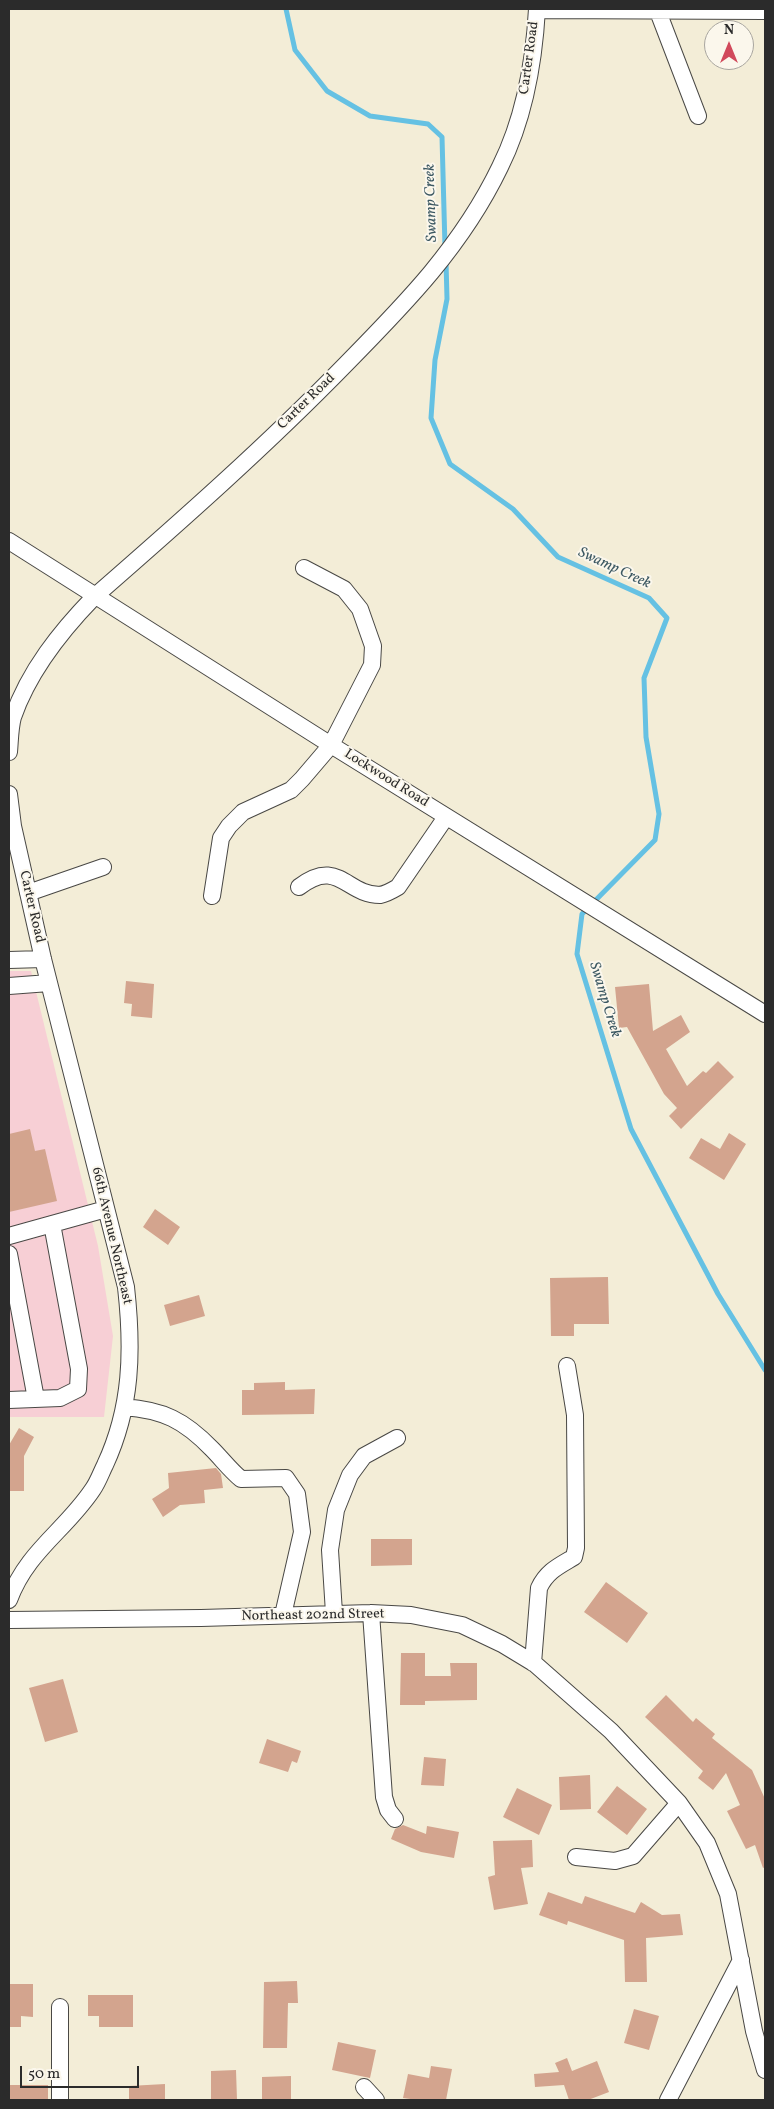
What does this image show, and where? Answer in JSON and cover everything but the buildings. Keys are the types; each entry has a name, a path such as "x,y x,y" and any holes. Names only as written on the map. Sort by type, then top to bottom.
{"street":[{"path":"537,9 657,9 765,12"},
{"name":"Carter Road","path":"9,752 11,719 28,683 63,630 94,597 305,406 415,294 470,222 501,166 524,102 533,56 537,9"},
{"path":"657,9 698,116"},
{"name":"Lockwood Road","path":"9,542 331,746 562,886 765,1014"},
{"path":"212,896 221,838 229,826 243,812 291,790 331,746 372,665 373,646 360,609 344,589 304,568"},
{"name":"Carter Road","path":"9,794 13,826 50,986"},
{"path":"299,887 310,878 319,875 332,876 381,895 390,891 398,887 446,817"},
{"path":"28,893 103,867"},
{"path":"9,960 43,959"},
{"path":"9,986 50,986"},
{"name":"66th Avenue Northeast","path":"9,1600 27,1563 94,1489 117,1439 128,1388 131,1334 126,1287 50,986"},
{"path":"9,1236 106,1209"},
{"path":"9,1400 60,1398 78,1388 79,1369 52,1224"},
{"path":"9,1254 36,1399"},
{"path":"533,1663 539,1588 544,1577 574,1557 576,1548 575,1415 567,1366"},
{"path":"124,1407 151,1409 167,1415 195,1434 241,1479 286,1478 297,1494 302,1532 283,1615"},
{"path":"334,1613 330,1550 336,1510 350,1475 364,1456 398,1438"},
{"path":"371,1613 384,1797 388,1810 395,1819"},
{"name":"Northeast 202nd Street","path":"9,1620 201,1618 371,1613 411,1615 462,1625 502,1644 533,1663 612,1731 680,1803 708,1844 728,1894 754,2031 765,2070"},
{"path":"576,1857 615,1861 633,1856 680,1803"},
{"path":"668,2100 741,1960"},
{"path":"60,2007 60,2100"},
{"path":"364,2087 376,2100"}],"shaded area":[{"path":"9,971 31,971 98,1246 113,1336 104,1417 9,1417"}],"waterway":[{"name":"Swamp Creek","path":"286,9 295,50 327,91 370,116 428,124 442,137 445,247"},
{"name":"Swamp Creek","path":"446,261 447,299 435,360 431,418 450,464 513,509 558,557 649,598 667,618 644,678 646,737 659,814 655,840 582,914 577,954 631,1129 718,1294 765,1370"}]}
